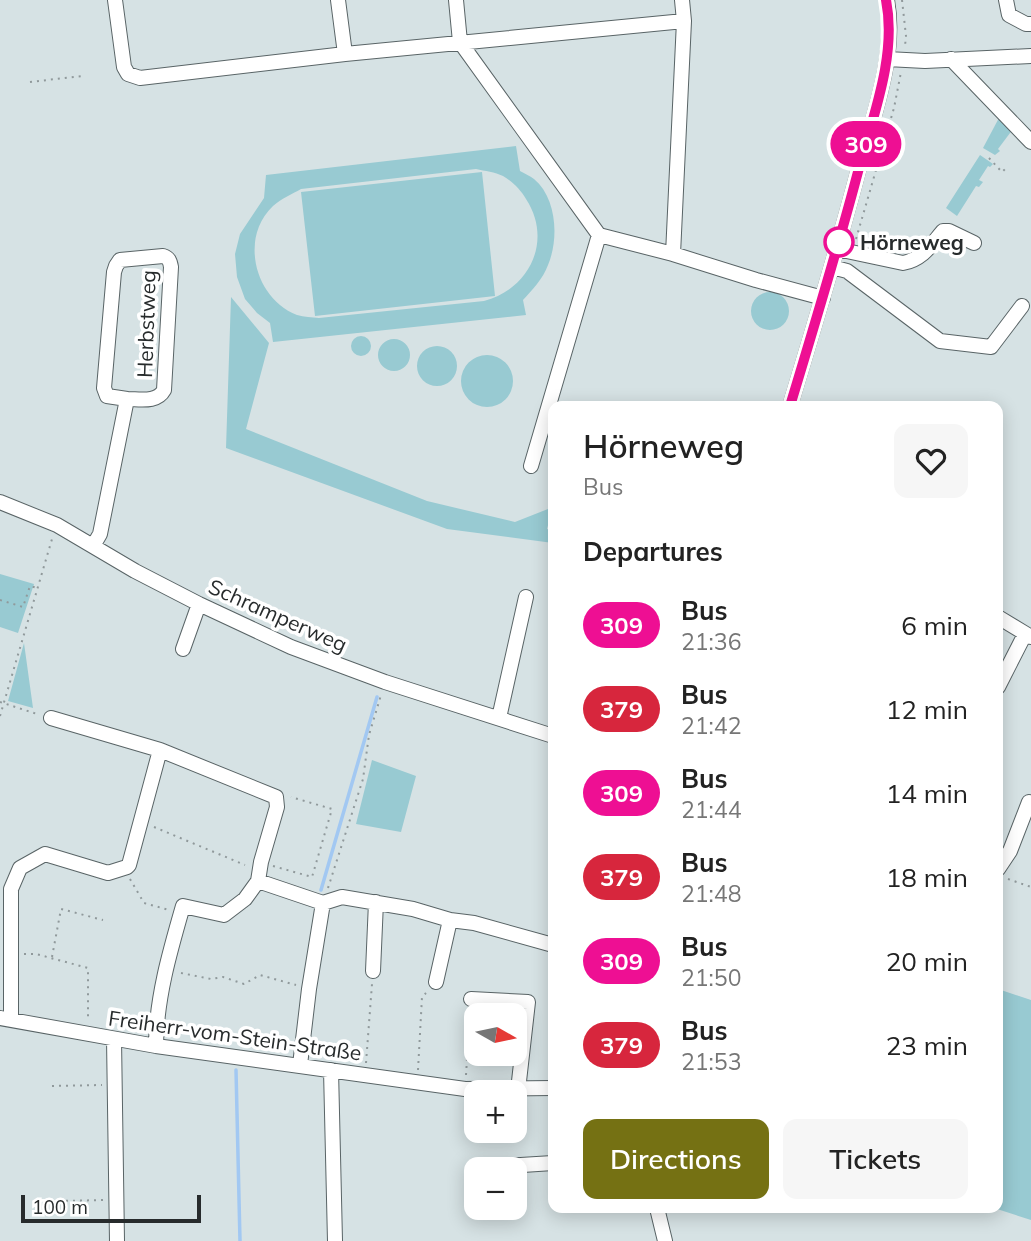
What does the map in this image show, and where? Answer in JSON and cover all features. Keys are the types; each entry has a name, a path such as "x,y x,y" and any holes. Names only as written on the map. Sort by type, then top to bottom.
{"street":[{"path":"116,0 124,67 128,75 140,78 345,54 684,21"},
{"path":"338,0 345,54"},
{"path":"456,0 460,43 599,235 822,298"},
{"path":"673,254 684,21 682,0"},
{"path":"791,401 871,127 887,59 887,0"},
{"path":"1006,0 1009,15 1031,24"},
{"path":"887,59 925,61 1031,56"},
{"path":"951,59 1031,142"},
{"path":"837,249 903,263 920,257 943,231 949,231 974,243"},
{"path":"550,401 599,235"},
{"name":"Herbstweg","path":"163,256 168,258 171,267 164,390 161,396 154,399 127,399 107,396 104,388 114,272 120,260 163,256"},
{"path":"832,267 847,271 940,341 991,347 1022,306"},
{"name":"Herbstweg","path":"93,546 100,534 127,399"},
{"path":"531,466 548,408"},
{"name":"Schramperweg","path":"0,502 57,525 135,571 291,647 385,682 548,734"},
{"path":"499,718 526,597"},
{"path":"183,649 199,604"},
{"path":"1003,620 1028,635 1003,678"},
{"path":"51,718 160,750 276,797 277,807 260,871 245,899 224,915 183,906 166,970 156,1046"},
{"path":"6,1019 11,954 11,889 20,868 45,855 108,873 129,865 160,750"},
{"path":"1003,867 1030,802"},
{"path":"260,871 323,902 342,897 376,902 474,923 548,944"},
{"path":"300,1066 323,902"},
{"path":"373,971 376,902"},
{"path":"436,982 450,920"},
{"path":"471,999 528,1002 519,1080"},
{"name":"Freiherr-vom-Stein-Straße","path":"6,1019 156,1046 464,1089"},
{"path":"114,1039 117,1241"},
{"path":"331,1070 335,1241"},
{"name":"Freiherr-vom-Stein-Straße","path":"527,1089 548,1088"},
{"path":"527,1165 548,1163"},
{"path":"658,1213 664,1241"}],"path":[{"path":"30,82 82,76"},
{"path":"989,158 1001,171 1005,171"},
{"path":"0,716 57,525"},
{"path":"23,607 30,586 38,588"},
{"path":"0,600 31,609"},
{"path":"323,902 363,779 369,735 385,682"},
{"path":"2,703 51,718"},
{"path":"140,821 260,871 312,877 332,809 285,796 276,797"},
{"path":"125,868 145,903 181,913"},
{"path":"1003,875 1031,887"},
{"path":"51,958 61,909 103,920"},
{"path":"11,954 36,954 88,968 88,1035"},
{"path":"166,970 211,979 223,978 244,984 260,975 309,989"},
{"path":"365,1074 373,971"},
{"path":"417,1082 422,997 436,982"},
{"path":"466,1080 471,999"},
{"path":"52,1086 114,1085"},
{"path":"59,1201 116,1199"}],"shaded area":[{"path":"1000,116 1013,129 995,155 983,148"},
{"path":"516,146 520,171 542,187 551,208 554,219 552,255 543,275 523,300 526,315 273,342 270,323 245,299 237,277 235,254 240,234 264,198 266,175","holes":["476,169 510,180 524,196 534,215 537,246 532,261 514,286 500,295 484,301 319,318 297,315 283,307 271,296 262,282 256,266 256,234 273,206 301,189"]},
{"path":"980,155 993,164 988,166 979,180 983,182 979,187 976,186 957,216 946,208"},
{"path":"482,172 495,296 315,316 301,192"},
{"path":"770,292 783,298 789,311 783,324 770,330 757,324 751,311 757,298"},
{"path":"231,297 269,343 246,429 427,501 515,522 548,509 548,542 447,529 226,448"},
{"path":"357,336 365,336 371,346 365,356 357,356 351,350 351,342"},
{"path":"394,339 405,344 410,355 405,366 394,371 383,366 378,355 383,344"},
{"path":"437,346 451,352 457,366 451,380 437,386 423,380 417,366 423,352"},
{"path":"487,355 497,357 505,363 511,371 511,391 505,399 497,405 487,407 477,405 469,399 463,391 461,381 463,371 469,363 477,357"},
{"path":"0,574 34,584 18,633 0,627"},
{"path":"24,643 33,708 8,701"},
{"path":"372,760 416,776 401,832 356,824"},
{"path":"1003,991 1031,1000 1031,1220 1003,1211"}],"waterway":[{"path":"321,890 377,697"},
{"path":"236,1070 240,1241"}],"bus line":[{"name":"309","path":"791,401 881,89 887,59 889,26 886,0"}],"place":[{"name":"Hörneweg","path":"839,242"}]}
